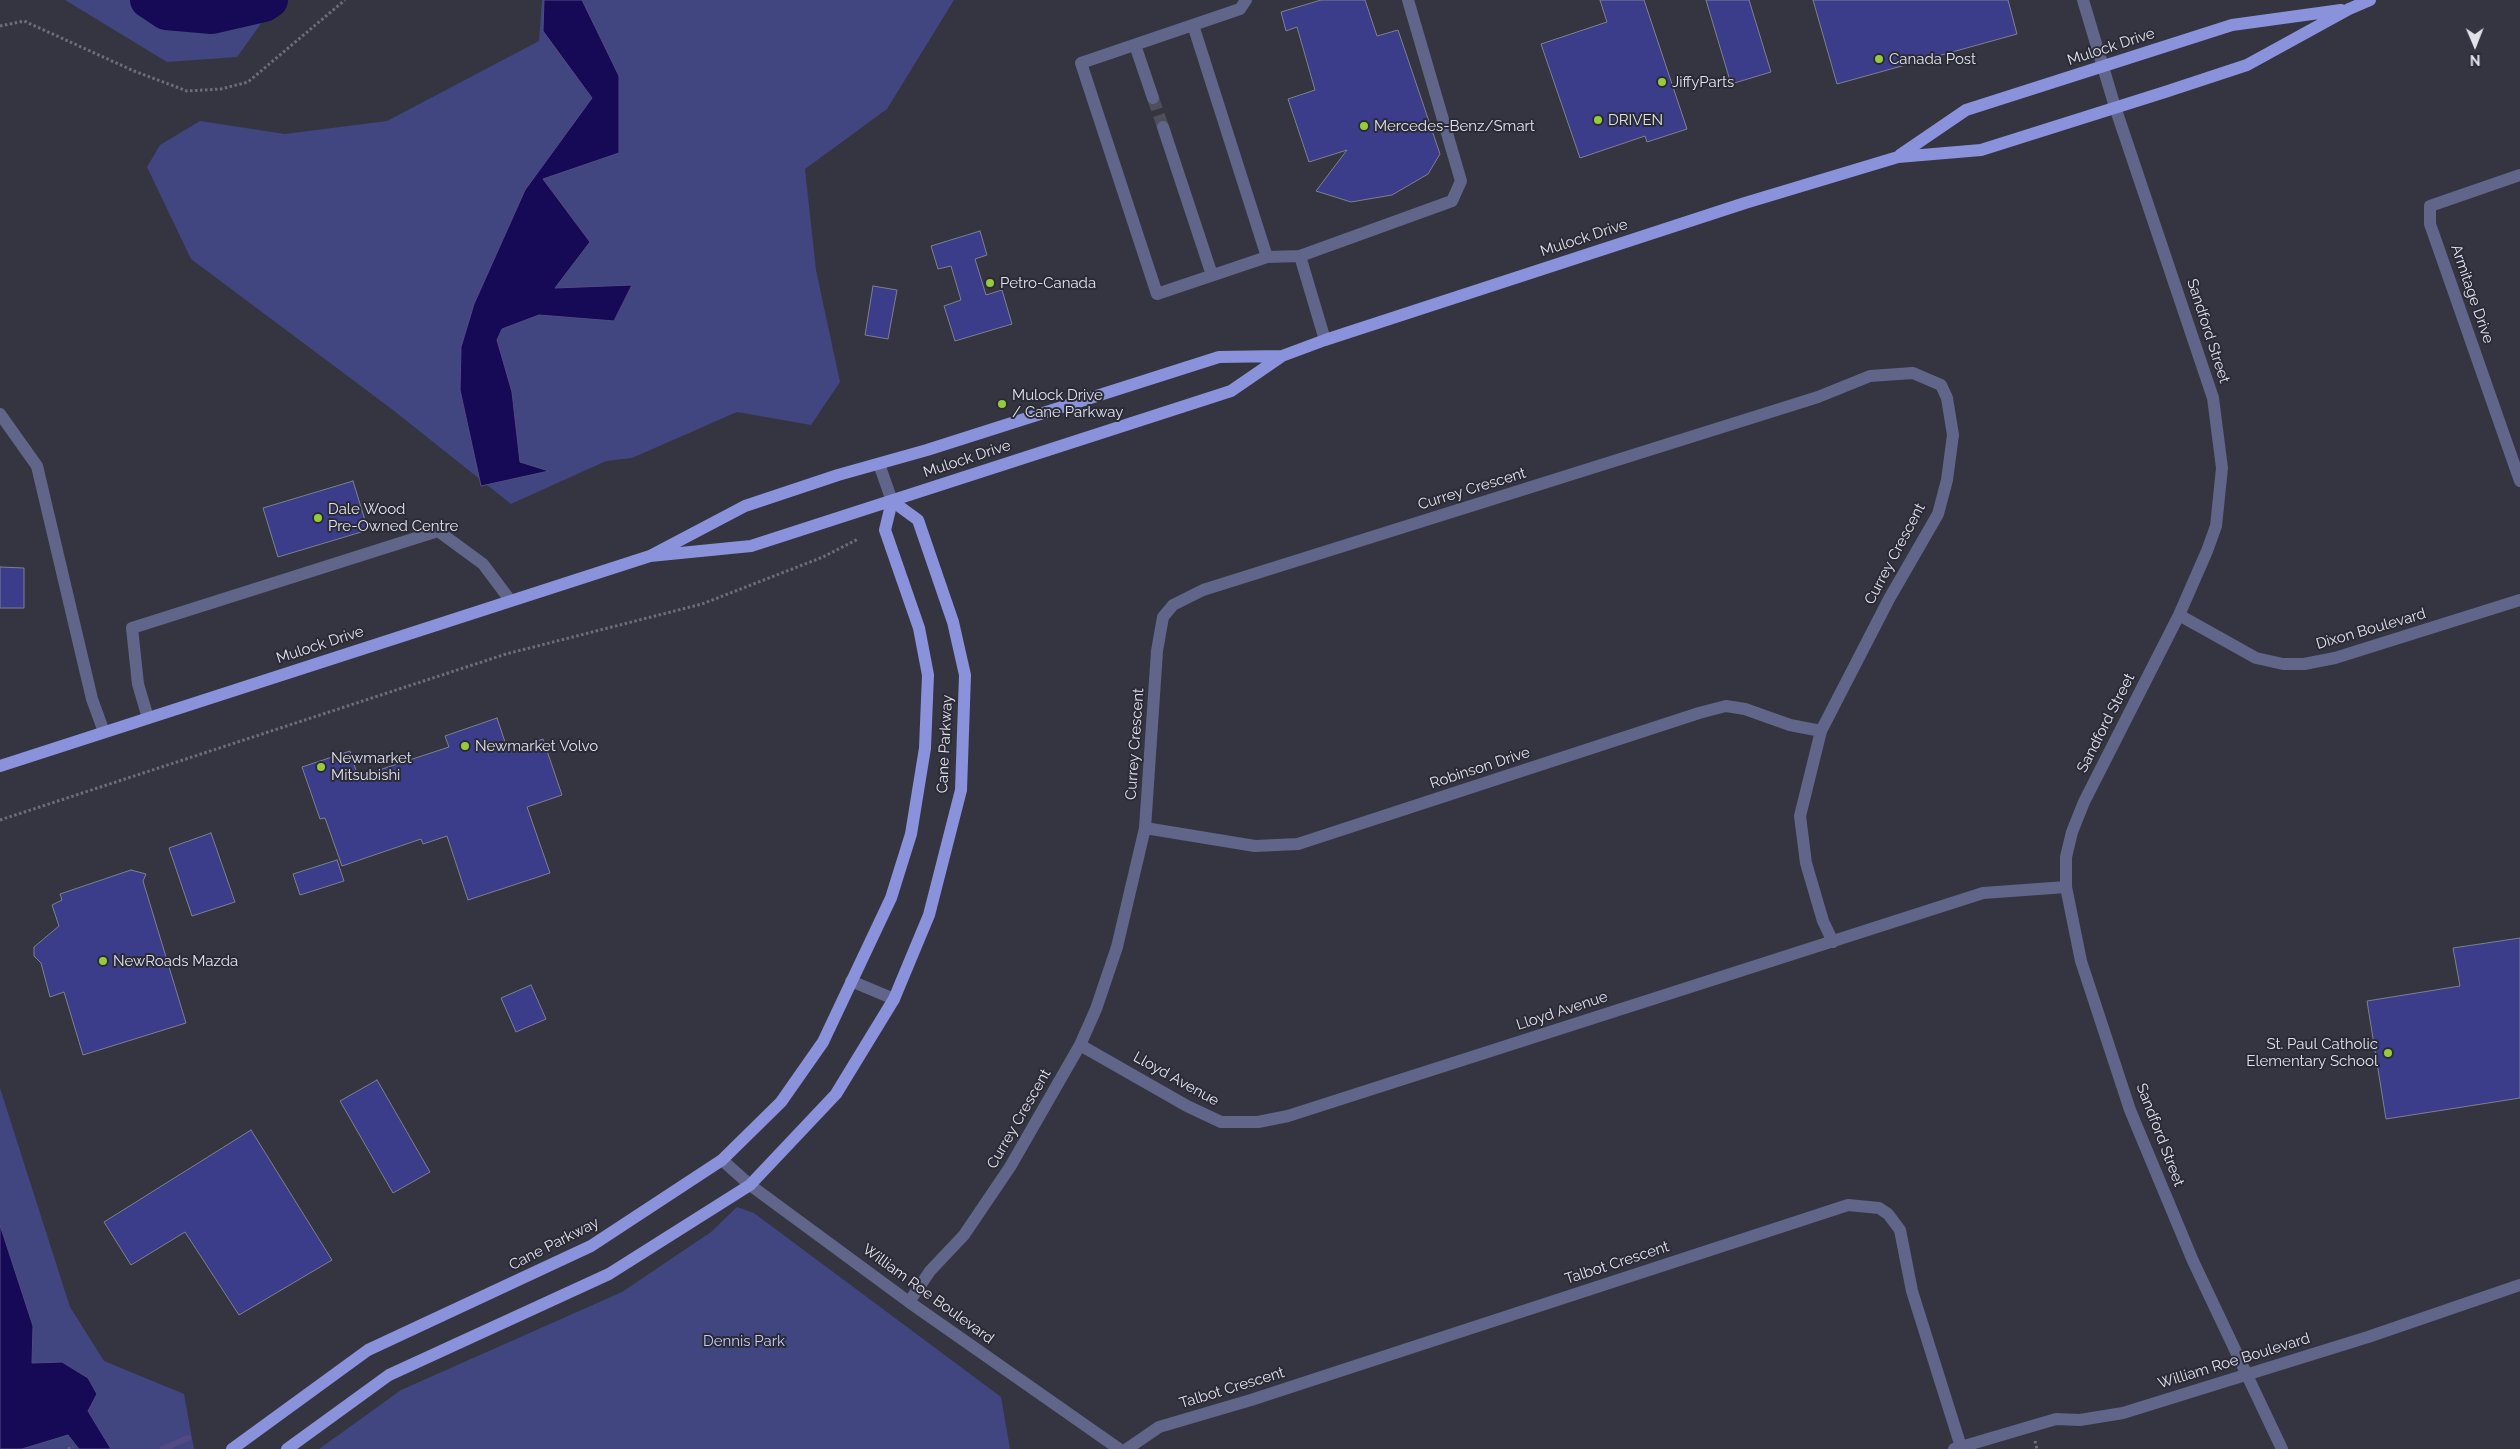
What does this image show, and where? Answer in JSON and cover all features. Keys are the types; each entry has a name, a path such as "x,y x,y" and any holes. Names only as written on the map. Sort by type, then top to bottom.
{"main road":[{"name":"Mulock Drive","path":"650,556 751,546 1231,391 1282,356 1325,340 1744,203 1898,157 1981,150 2247,65 2349,9 2370,0"},
{"name":"Mulock Drive","path":"1898,157 1966,110 2103,68 2232,25 2349,9"},
{"name":"Mulock Drive","path":"0,766 650,556 744,506 838,475 879,464 1219,357 1282,356"},
{"name":"Cane Parkway","path":"232,1449 368,1350 591,1246 722,1160 781,1102 822,1042 891,898 911,834 925,748 928,675 919,628 885,530 892,501 918,520 953,622 965,675 961,790 929,915 894,999 836,1094 750,1186 609,1274 389,1375 287,1449"}],"street":[{"path":"1246,0 1240,9 1082,63 1157,294 1267,257 1300,256 1452,201 1461,181 1408,0"},
{"name":"Sandford Street","path":"2083,0 2115,107 2213,398 2222,468 2216,526 2179,615 2084,802 2072,832 2066,857 2066,887 2081,961 2130,1110 2194,1260 2282,1449"},
{"path":"1193,25 1267,257"},
{"path":"1135,45 1153,98"},
{"path":"1163,127 1212,275"},
{"name":"Armitage Drive","path":"2520,175 2430,206 2430,224 2520,481"},
{"path":"1300,256 1325,340"},
{"name":"Currey Crescent","path":"909,1302 930,1271 964,1235 1000,1182 1038,1122 1080,1045 1117,947 1145,828 1157,651 1164,617 1173,605 1203,590 1818,398 1870,376 1913,373 1941,386 1947,398 1953,434 1947,480 1938,514 1888,600 1821,731 1800,816 1806,863 1823,921 1833,942"},
{"path":"0,414 37,466 92,700 104,732"},
{"path":"879,464 892,501"},
{"path":"148,718 138,684 132,628 438,531 483,564 510,600"},
{"name":"Dixon Boulevard","path":"2179,615 2256,658 2283,664 2304,664 2335,658 2520,600"},
{"name":"Robinson Drive","path":"1145,828 1255,846 1298,844 1699,712 1726,706 1745,709 1790,725 1821,731"},
{"name":"Lloyd Avenue","path":"1080,1045 1188,1106 1221,1122 1258,1122 1288,1116 1983,893 2066,887"},
{"path":"851,980 894,999"},
{"name":"William Roe Boulevard","path":"722,1160 750,1186 909,1302 1119,1449"},
{"name":"Talbot Crescent","path":"1127,1449 1160,1427 1251,1400 1848,1205 1878,1208 1888,1214 1900,1230 1912,1291 1957,1448"},
{"name":"William Roe Boulevard","path":"1957,1448 2056,1419 2080,1420 2123,1413 2368,1337 2520,1286"}],"path":[{"path":"0,26 24,21 134,71 187,91 221,89 248,82 345,0"},
{"path":"0,820 506,654 702,604 823,557 858,539"},
{"path":"68,1449 73,1447"}],"green space":[{"path":"65,0 278,0 237,57 167,62"},
{"path":"542,0 954,0 887,109 805,169 816,270 840,382 811,425 737,412 632,458 606,461 511,504 393,410 191,259 147,167 160,145 200,121 285,134 387,121 539,41"},
{"path":"0,1088 70,1307 104,1361 184,1394 194,1449 0,1449"},
{"name":"Dennis Park","path":"737,1207 754,1213 1001,1397 1010,1449 319,1449 401,1390 622,1292 711,1232"}],"shaded area":[{"path":"544,0 582,0 619,76 619,153 543,179 590,242 555,288 632,285 614,321 539,315 502,329 497,340 512,392 520,462 549,471 481,486 460,390 461,347 474,304 525,190 592,98 543,31"},
{"path":"0,1225 33,1326 32,1363 62,1362 88,1378 97,1394 88,1411 111,1449 79,1449 68,1435 22,1449 0,1449"}],"building":[{"name":"Mercedes-Benz/Smart","path":"1321,0 1365,0 1377,36 1398,30 1440,154 1428,174 1392,195 1351,202 1316,191 1347,150 1309,162 1288,99 1315,90 1297,27 1286,31 1281,12"},
{"path":"1600,0 1644,0 1687,129 1647,142 1645,136 1580,158 1541,44 1607,22"},
{"path":"1706,0 1749,0 1771,72 1731,84"},
{"name":"Canada Post","path":"1813,0 2008,0 2017,34 1837,84"},
{"path":"980,231 987,255 975,259 986,295 1002,290 1012,324 955,341 944,306 961,300 951,266 938,269 931,246"},
{"path":"873,286 897,290 888,339 865,335"},
{"path":"353,481 368,530 278,557 263,508"},
{"path":"0,567 24,568 24,608 0,608"},
{"path":"497,718 508,751 543,739 562,795 527,807 550,873 468,900 447,836 423,844 421,839 342,866 325,818 320,819 302,767 350,751 358,777 449,747 445,736"},
{"path":"211,833 235,902 192,916 169,848"},
{"path":"337,860 344,881 300,895 293,874"},
{"name":"NewRoads Mazda","path":"131,870 146,874 143,881 186,1023 83,1055 64,992 50,997 41,963 34,956 34,947 59,926 52,905 62,900 60,894"},
{"path":"2520,938 2520,1098 2386,1119 2367,1001 2460,986 2453,948"},
{"path":"531,985 546,1019 516,1032 501,998"},
{"path":"377,1080 430,1172 393,1193 340,1101"},
{"path":"251,1130 332,1260 239,1315 185,1232 131,1265 104,1222"}],"waterway":[{"path":"148,0 166,12 212,16 264,4 270,0"},
{"path":"162,1449 188,1438"}],"tunnel":[{"path":"1153,98 1163,127"}],"place":[{"name":"Canada Post","path":"1879,59"},
{"name":"JiffyParts","path":"1662,82"},
{"name":"DRIVEN","path":"1598,120"},
{"name":"Mercedes-Benz/Smart","path":"1364,126"},
{"name":"Petro-Canada","path":"990,283"},
{"name":"Mulock Drive / Cane Parkway","path":"1002,404"},
{"name":"Dale Wood Pre-Owned Centre","path":"318,518"},
{"name":"Newmarket Volvo","path":"465,746"},
{"name":"Newmarket Mitsubishi","path":"321,767"},
{"name":"NewRoads Mazda","path":"103,961"},
{"name":"St. Paul Catholic Elementary School","path":"2388,1053"}]}
